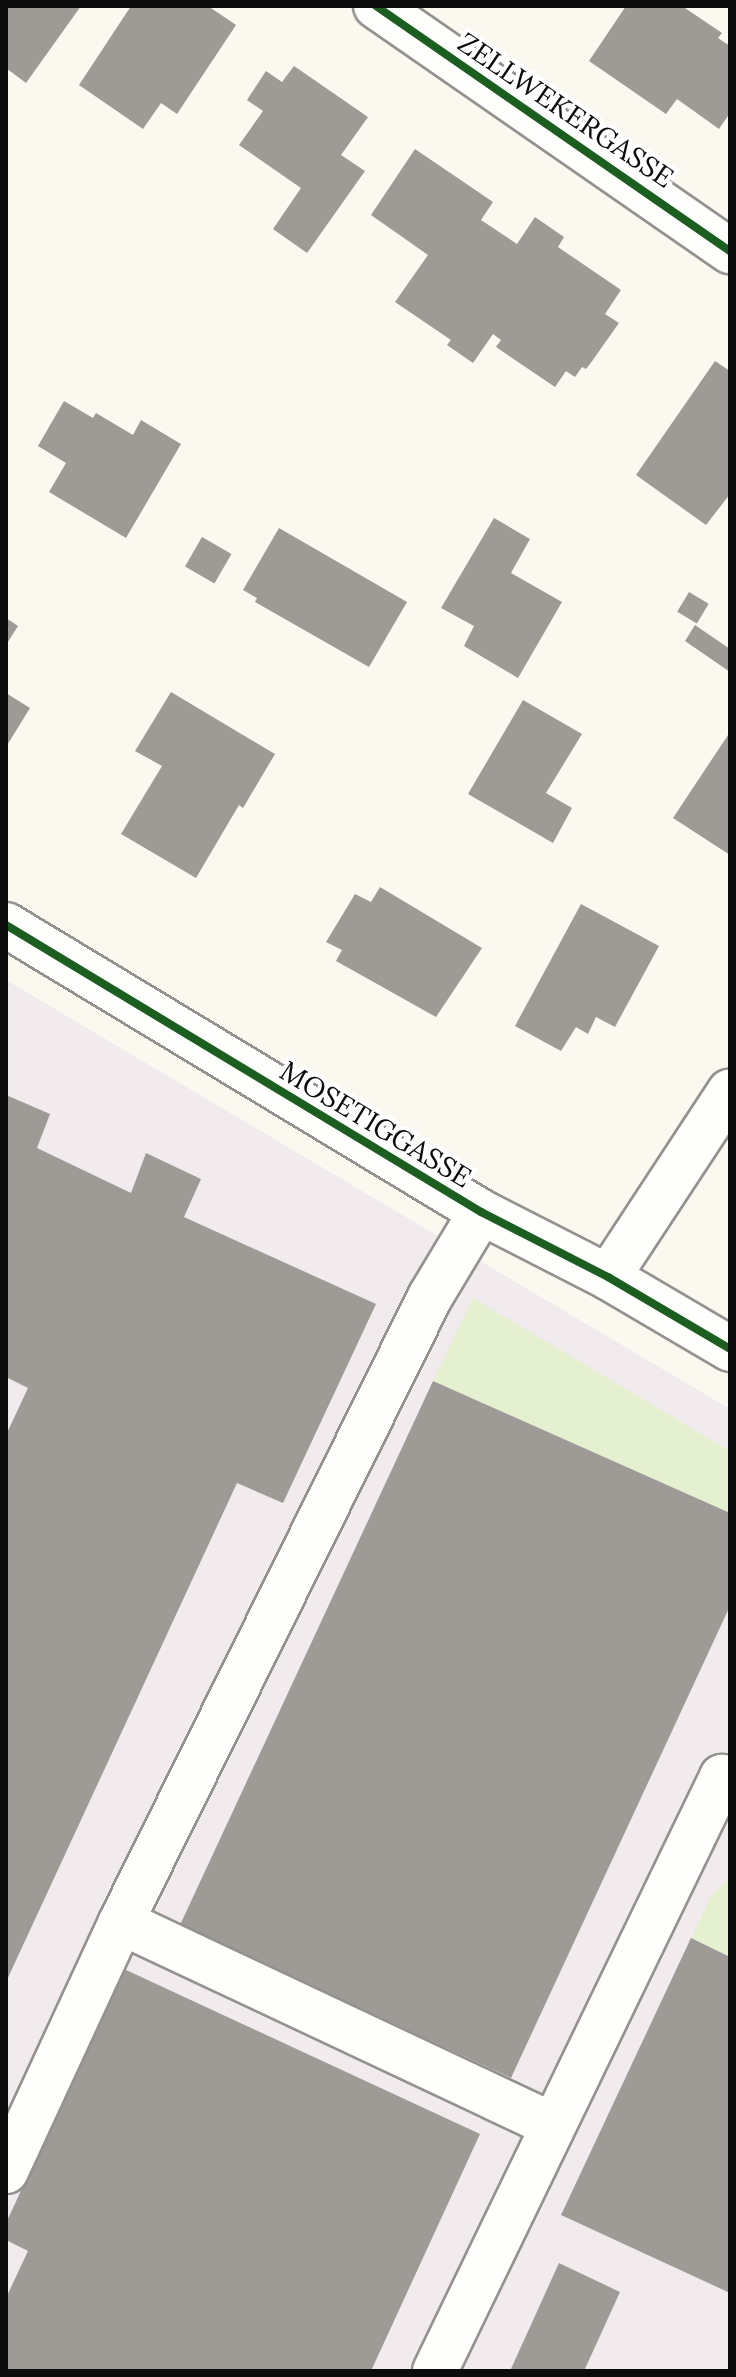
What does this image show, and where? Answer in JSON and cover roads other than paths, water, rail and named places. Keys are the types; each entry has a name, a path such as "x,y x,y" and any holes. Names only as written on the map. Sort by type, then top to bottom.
{"street":[{"name":"ZELLWEKERGASSE","path":"376,6 730,251"},
{"name":"MOSETIGGASSE","path":"6,925 481,1212 608,1277 730,1349"},
{"path":"608,1277 730,1091"},
{"path":"6,2171 121,1922 430,1297 481,1212"},
{"path":"435,2371 722,1777 730,1780"},
{"path":"121,1922 553,2125"}]}
